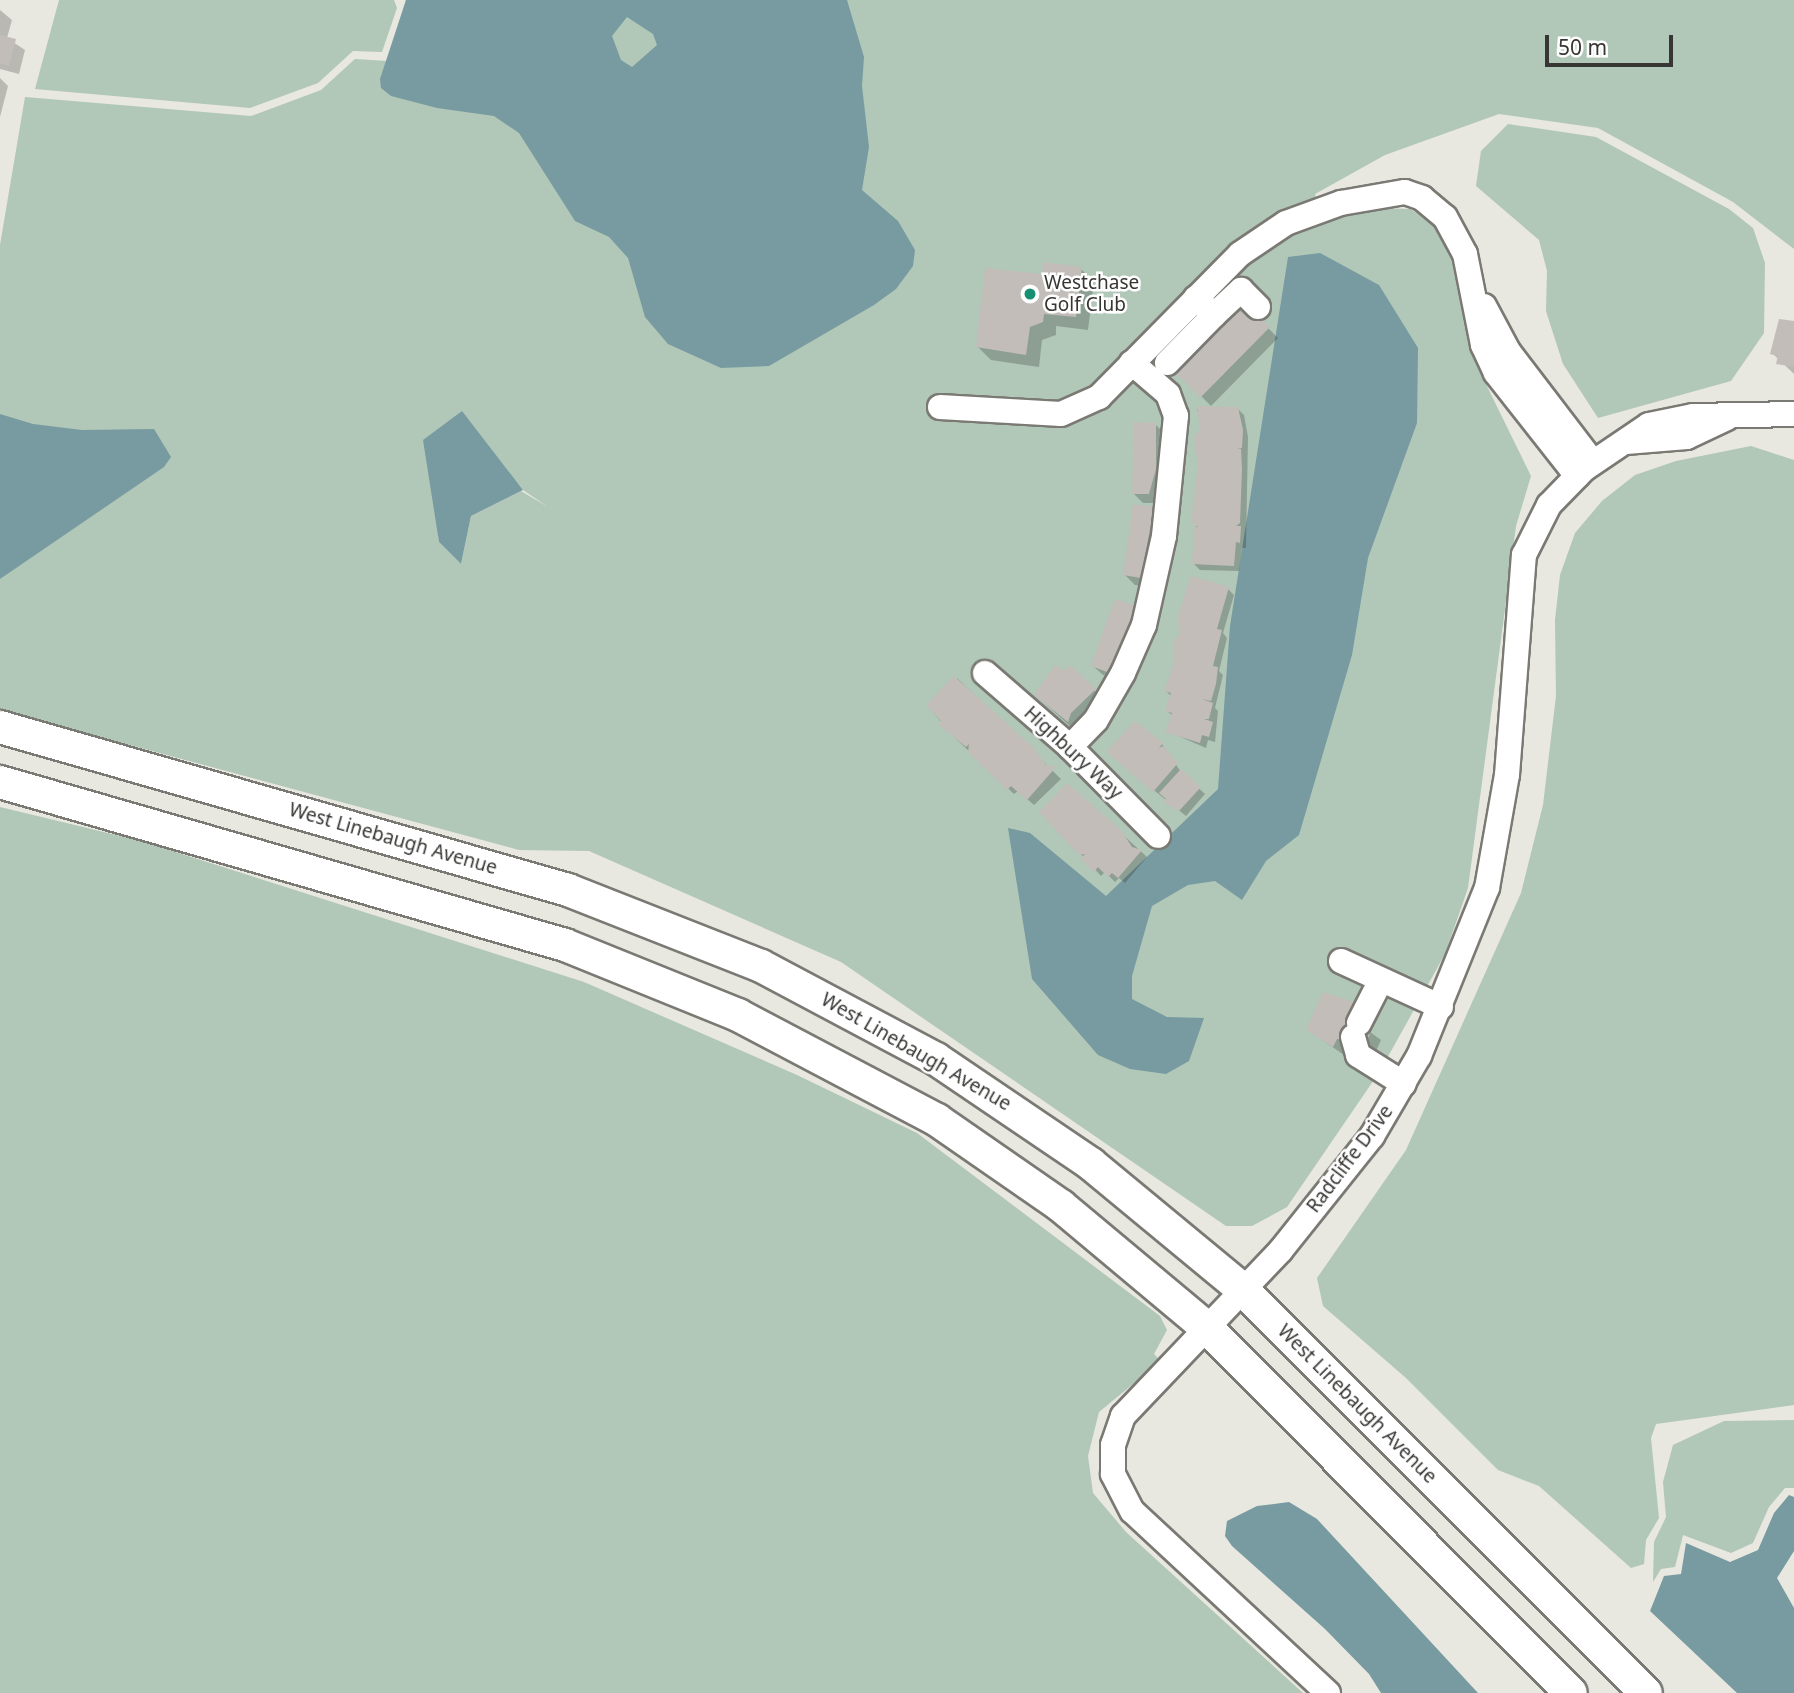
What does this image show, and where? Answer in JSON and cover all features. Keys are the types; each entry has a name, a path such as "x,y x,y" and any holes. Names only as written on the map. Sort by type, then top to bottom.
{"main road":[{"name":"West Linebaugh Avenue","path":"0,727 568,891 761,966 883,1028 1015,1109 1151,1210 1242,1289 1646,1693"},
{"path":"0,782 476,917 649,976 738,1015 937,1119 1061,1206 1207,1328 1572,1693"}],"street":[{"path":"940,407 1060,414 1098,397 1240,254 1286,223 1388,192 1422,198 1445,217 1465,254 1475,290 1508,351 1585,469"},
{"path":"1167,363 1241,290 1258,307"},
{"path":"1196,298 1214,316"},
{"path":"1070,747 1096,720 1123,673 1144,625 1164,536 1176,416 1168,394 1132,363"},
{"name":"Radcliffe Drive","path":"1328,1693 1132,1511 1113,1474 1113,1445 1123,1416 1281,1250 1372,1136 1404,1084 1441,1007 1487,888 1507,775 1524,555 1549,505 1585,469 1626,442 1687,437 1727,418 1794,414"},
{"name":"Highbury Way","path":"985,673 1070,747 1158,836"},
{"path":"1341,961 1441,1007"},
{"path":"1381,980 1356,1030 1358,1055 1404,1084"}],"green space":[{"path":"59,0 394,0 397,8 382,52 353,51 318,83 250,108 35,89"},
{"name":"Westchase Golf Club","path":"406,0 1794,0 1794,249 1733,202 1598,128 1499,114 1385,155 1315,194 1322,221 1382,208 1410,209 1434,223 1455,266 1472,318 1481,374 1531,476 1516,526 1468,888 1445,954 1380,1071 1287,1207 1252,1226 1226,1226 841,962 589,851 519,850 0,710 0,245 25,97 251,116 321,90 355,59 387,61","holes":["461,411 523,490 548,507 521,491 471,516 461,564 439,542 435,502"]},
{"path":"1508,124 1596,137 1729,209 1753,228 1765,263 1764,333 1731,381 1598,418 1563,364 1546,311 1547,271 1539,240 1476,186 1481,151"},
{"path":"1751,446 1794,460 1794,1405 1656,1424 1651,1438 1659,1518 1646,1540 1644,1564 1631,1568 1539,1486 1498,1470 1406,1378 1323,1306 1317,1278 1406,1150 1521,893 1543,805 1556,696 1555,620 1560,575 1575,533 1602,501 1635,475 1676,461"},
{"path":"0,807 141,841 584,982 797,1075 917,1133 1160,1316 1167,1330 1154,1354 1161,1361 1099,1412 1088,1456 1093,1493 1126,1532 1303,1693 0,1693"},
{"path":"1794,1420 1794,1488 1785,1488 1769,1507 1753,1543 1731,1553 1683,1535 1675,1567 1661,1569 1653,1582 1654,1542 1666,1517 1663,1482 1673,1445 1724,1421"}],"water":[{"path":"406,0 847,0 864,57 862,86 869,147 862,190 898,221 915,250 913,266 896,289 874,305 769,366 721,368 668,344 645,317 628,258 609,237 575,221 519,133 494,116 437,108 391,96 381,88 380,79","holes":["627,17 653,34 657,45 632,67 621,60 612,36"]},
{"path":"1320,253 1379,285 1418,348 1417,423 1368,558 1352,655 1299,835 1266,861 1242,900 1215,881 1188,885 1152,906 1132,976 1132,999 1167,1017 1204,1018 1189,1061 1166,1074 1130,1069 1098,1055 1032,979 1008,828 1030,833 1106,896 1218,789 1230,626 1288,257"},
{"path":"462,411 523,490 471,516 461,564 439,542 423,440"},
{"path":"0,414 33,424 82,430 154,429 171,457 164,467 0,579"},
{"path":"1789,1495 1794,1497 1794,1551 1777,1578 1794,1608 1794,1693 1737,1693 1650,1611 1664,1576 1681,1574 1686,1543 1730,1562 1758,1550 1774,1513"},
{"path":"1289,1502 1317,1519 1478,1693 1381,1693 1369,1674 1325,1629 1232,1546 1225,1536 1227,1521 1257,1506"}],"building":[{"path":"0,35 16,39 9,66 0,63"},
{"name":"Westchase Golf Club","path":"1043,262 1082,267 1076,317 1044,314 1043,322 1030,327 1026,355 976,347 985,268 1042,274"},
{"path":"1243,301 1270,327 1200,398 1174,371"},
{"path":"1779,319 1794,321 1794,367 1776,364 1778,356 1770,354"},
{"path":"1197,406 1238,407 1243,430 1242,448 1237,449 1241,449 1242,469 1240,523 1236,526 1241,526 1240,543 1236,542 1234,566 1192,564 1194,527 1198,527 1191,523 1198,465 1194,437 1200,429"},
{"path":"1134,422 1156,423 1156,469 1149,494 1132,494"},
{"path":"1133,504 1154,507 1141,578 1123,575"},
{"path":"1191,576 1229,587 1217,629 1222,630 1213,666 1218,667 1216,684 1211,701 1202,699 1213,703 1209,719 1204,719 1213,722 1209,737 1202,735 1200,743 1165,732 1172,713 1165,711 1171,693 1164,691 1174,664 1174,640 1179,635 1178,616"},
{"path":"1115,599 1136,606 1118,657 1107,672 1091,666"},
{"path":"1055,665 1065,671 1070,665 1096,689 1071,713 1068,722 1034,695"},
{"path":"954,676 1034,748 1046,765 1056,767 1027,800 1011,786 1007,790 968,752 969,744 966,747 938,724 941,721 926,705"},
{"path":"1135,721 1163,743 1159,748 1163,746 1178,763 1153,792 1106,752"},
{"path":"1181,769 1201,787 1179,811 1163,802 1166,799 1159,793"},
{"path":"1067,783 1121,830 1132,847 1142,850 1118,878 1112,873 1108,877 1098,867 1094,872 1080,859 1085,854 1079,855 1039,812"},
{"path":"1323,992 1354,1002 1352,1020 1372,1029 1366,1043 1337,1039 1333,1047 1306,1030"}],"place":[{"name":"Westchase Golf Club","path":"1030,294"}]}
